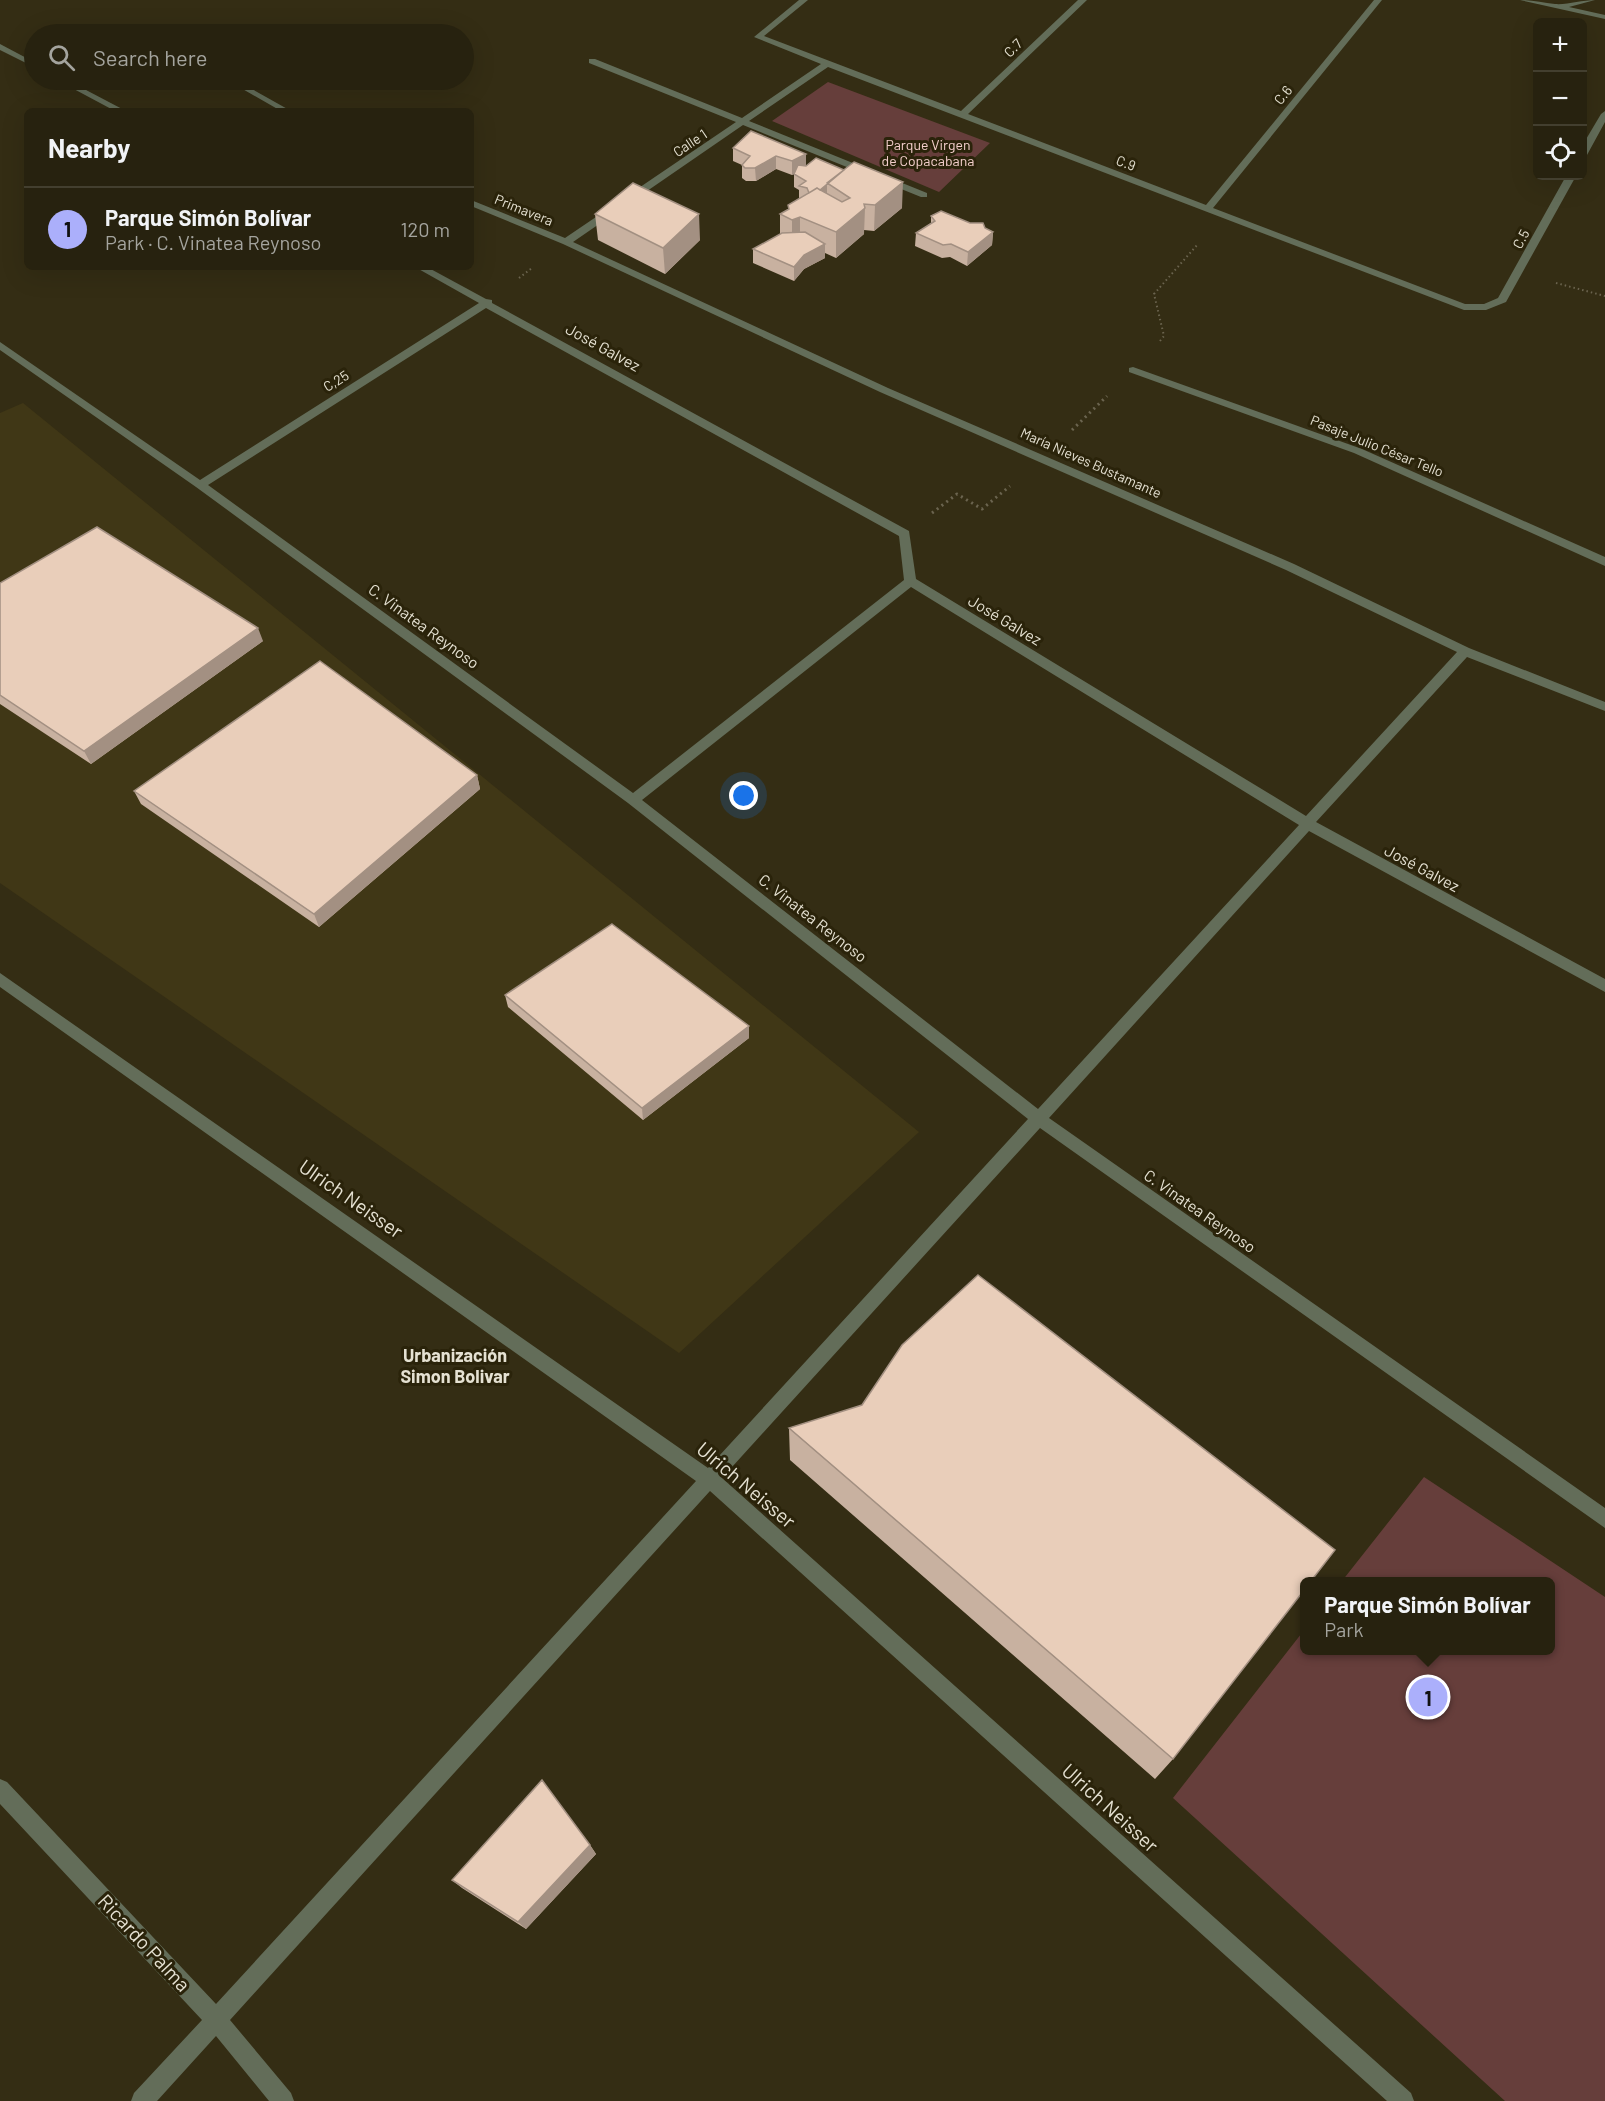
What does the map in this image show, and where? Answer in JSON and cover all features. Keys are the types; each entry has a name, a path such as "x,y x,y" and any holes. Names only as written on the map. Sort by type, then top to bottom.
{"street":[{"name":"C.9","path":"804,0 758,36 1464,307 1486,307"},
{"name":"C.7","path":"962,116 1083,0"},
{"name":"C.6","path":"1208,208 1378,0"},
{"path":"1524,0 1605,18"},
{"path":"1546,0 1555,7 1591,0"},
{"path":"0,47 24,60"},
{"path":"592,61 924,195"},
{"name":"Calle 1","path":"566,242 827,64"},
{"path":"81,90 116,108"},
{"path":"249,90 282,108"},
{"path":"1587,146 1605,114"},
{"name":"C.5","path":"1486,307 1502,300 1569,180"},
{"name":"Primavera","path":"474,204 566,242"},
{"name":"María Nieves Bustamante","path":"566,242 884,390 1290,567 1465,651 1605,707"},
{"name":"José Galvez","path":"426,270 488,302 905,534"},
{"name":"C,25","path":"200,485 488,302"},
{"name":"C. Vinatea Reynoso","path":"0,345 200,485 633,800 1039,1119 1605,1519"},
{"name":"Pasaje Julio César Tello","path":"1133,370 1358,451 1605,562"},
{"path":"633,800 910,581 905,534"},
{"name":"José Galvez","path":"910,581 1308,824 1605,986"},
{"path":"142,2101 1465,651"},
{"name":"Ulrich Neisser","path":"0,979 709,1479 1403,2101"},
{"name":"Ricardo Palma","path":"0,1789 216,2019 283,2101"}],"path":[{"path":"905,534 957,494 982,509 1044,458 1133,370 1164,336 1154,294 1224,214"},
{"path":"488,302 566,242"},
{"path":"1518,273 1605,296"}],"shaded area":[{"path":"23,403 919,1132 679,1353 0,883 0,413"}],"green space":[{"name":"Parque Virgen de Copacabana","path":"828,82 990,143 939,192 772,121"},
{"path":"1424,1477 1605,1597 1605,2101 1505,2101 1173,1798 1300,1635 1300,1655 1555,1655 1555,1577 1345,1577"}],"building":[{"path":"751,131 806,154 792,161 776,156 755,168 745,168 742,165 750,156 733,148"},
{"path":"816,158 844,170 820,190 817,188 809,193 807,188 799,186 806,181 794,174 798,165 806,166"},
{"path":"854,162 903,182 875,205 864,204 865,208 836,232 800,217 792,220 780,214 789,209 788,205 817,188 842,202 850,198 827,183"},
{"path":"633,183 699,214 663,248 595,214"},
{"path":"941,211 970,223 983,223 985,228 993,232 968,252 951,244 943,245 916,233 935,221 931,216"},
{"path":"805,232 825,244 804,255 794,267 753,249 782,233"},
{"path":"97,527 258,628 84,751 0,695 0,583"},
{"path":"320,661 477,775 314,914 134,791"},
{"path":"612,924 749,1026 642,1108 505,995"},
{"path":"978,1275 1335,1550 1314,1577 1300,1577 1300,1595 1173,1759 789,1428 862,1405 902,1345"},
{"path":"542,1780 590,1845 518,1922 452,1880"}],"place":[{"name":"Parque Simón Bolívar","path":"1428,1697"}],"district":[{"name":"Urbanización Simon Bolivar","path":"455,1366"}]}
